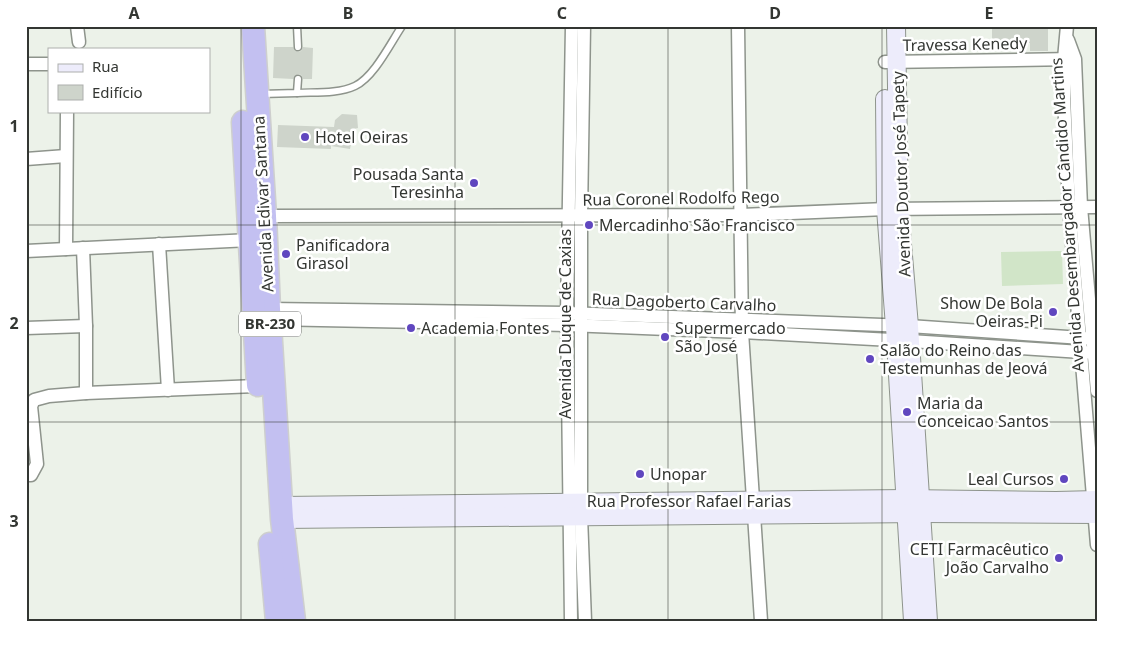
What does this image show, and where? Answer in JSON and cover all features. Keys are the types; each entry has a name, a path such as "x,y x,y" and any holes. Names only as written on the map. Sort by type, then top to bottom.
{"highway":[{"name":"Avenida Edivar Santana","path":"239,26 252,146 265,216 281,512 294,621"},
{"name":"Avenida Edivar Santana","path":"253,26 257,94 252,146 250,240 258,386 277,621"}],"main road":[{"name":"Avenida Doutor José Tapety","path":"884,26 890,61 893,209 914,506 928,621"},
{"name":"Avenida Doutor José Tapety","path":"890,61 896,26"},
{"name":"Avenida Doutor José Tapety","path":"913,621 914,506"},
{"name":"Rua Professor Rafael Farias","path":"281,512 914,506 1095,507"}],"street":[{"path":"77,26 79,42"},
{"name":"Avenida Duque de Caxias","path":"571,621 582,320 575,216 572,26"},
{"name":"Avenida Duque de Caxias","path":"584,26 575,216 567,319 575,509 585,621"},
{"path":"738,26 742,326 761,621"},
{"name":"Avenida Desembargador Cândido Martins","path":"1067,32 1070,59 1075,207 1090,338 1097,545"},
{"name":"Travessa Kenedy","path":"890,61 1070,59"},
{"path":"26,64 48,64"},
{"path":"66,249 67,112"},
{"path":"26,159 66,156"},
{"name":"Rua Coronel Rodolfo Rego","path":"265,216 741,216 893,209 1097,207"},
{"path":"26,251 250,240"},
{"path":"160,244 168,390"},
{"path":"83,248 86,393"},
{"name":"Rua Dagoberto Carvalho","path":"269,314 567,319 902,333 1090,338"},
{"path":"26,328 86,326"},
{"name":"Rua Dagoberto Carvalho","path":"902,333 1090,352"},
{"name":"Avenida Desembargador Cândido Martins","path":"1090,352 1097,391"},
{"path":"26,475 34,472 37,464 32,403 43,397 86,393 258,386"}],"lane":[{"path":"297,26 298,47"},
{"path":"257,94 345,89 362,82 402,26"},
{"path":"297,93 298,79"}],"green space":[{"path":"1062,251 1063,284 1002,286 1001,252"}],"building":[{"path":"1048,26 1048,51 1030,51 1030,43 992,43 992,27"},
{"path":"274,47 293,47 298,52 303,47 313,48 312,79 303,79 298,74 293,79 273,78"},
{"name":"Hotel Oeiras","path":"342,114 357,115 358,128 354,129 350,149 331,146 331,149 277,147 278,125 334,127 335,120"}],"place":[{"name":"Hotel Oeiras","path":"305,137"},
{"name":"Pousada Santa Teresinha","path":"474,183"},
{"name":"Mercadinho São Francisco","path":"589,225"},
{"name":"Panificadora Girasol","path":"286,254"},
{"name":"Show De Bola Oeiras-Pi","path":"1053,312"},
{"name":"Academia Fontes","path":"411,328"},
{"name":"Supermercado São José","path":"665,337"},
{"name":"Salão do Reino das Testemunhas de Jeová","path":"870,359"},
{"name":"Maria da Conceicao Santos","path":"907,412"},
{"name":"Unopar","path":"640,474"},
{"name":"Leal Cursos","path":"1064,479"},
{"name":"CETI Farmacêutico João Carvalho","path":"1059,558"}]}
